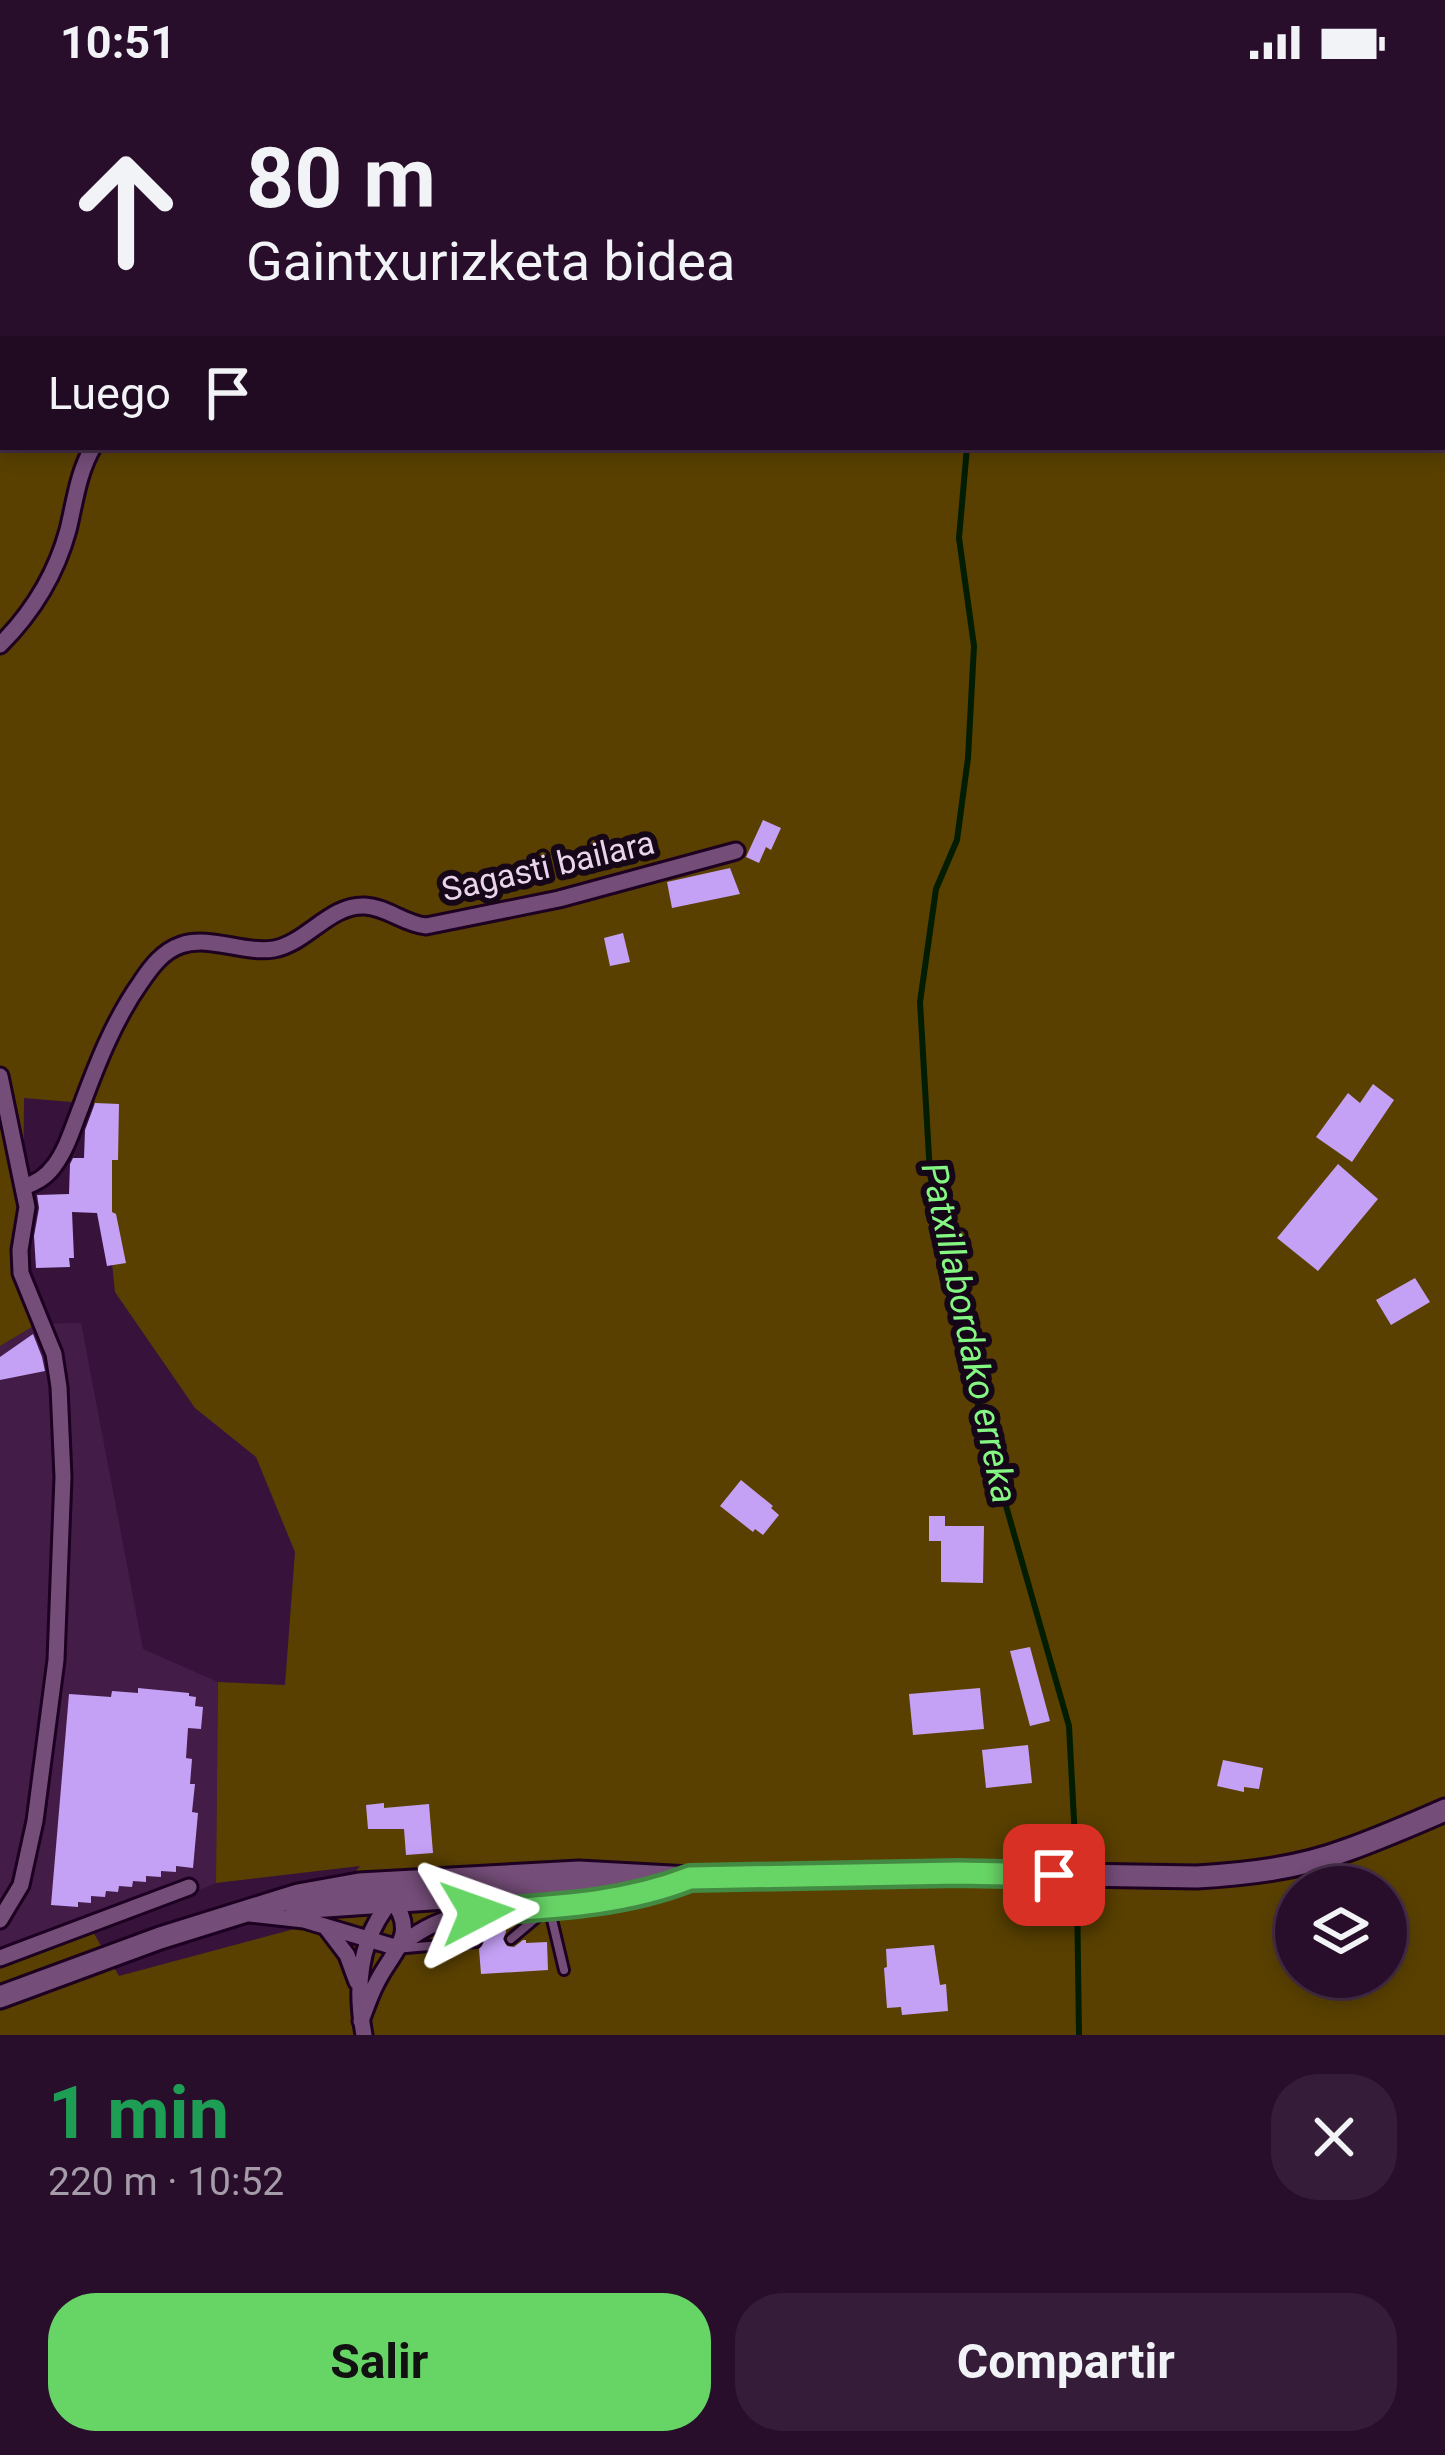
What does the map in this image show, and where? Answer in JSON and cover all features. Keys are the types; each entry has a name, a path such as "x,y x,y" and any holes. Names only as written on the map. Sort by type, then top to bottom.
{"main road":[{"path":"0,1997 160,1938 298,1895 359,1884 579,1872 690,1878 1234,1875 1345,1851 1445,1810"},
{"path":"392,1900 410,1891 461,1886 486,1877"},
{"path":"240,1914 690,1878"},
{"path":"359,1884 392,1900"}],"street":[{"path":"0,645 18,627 54,570 83,464 91,450"},
{"name":"Sagasti bailara","path":"24,1186 41,1180 65,1148 123,1008 157,961 182,945 275,949 344,909 361,905 426,926 559,899 736,851"},
{"path":"0,1076 27,1207 21,1274 54,1354 63,1477 56,1660 35,1821 21,1885 0,1920"},
{"path":"398,1948 447,1918 619,1899 690,1878"},
{"path":"0,1958 189,1887"},
{"path":"359,1995 368,1939 392,1900 404,1921 403,1940 376,1982 362,2028"},
{"path":"240,1914 322,1924 398,1948"},
{"path":"322,1924 347,1955 359,1995 362,2028"}],"lane":[{"path":"511,1939 549,1906 564,1970"},
{"path":"398,1948 476,1942"}],"shaded area":[{"path":"0,450 1445,450 1445,2035 0,2035 0,1969 93,1932 119,1976 313,1924 360,1866 216,1883 218,1682 285,1685 295,1552 256,1457 195,1408 115,1292 96,1104 24,1098 23,1215 37,1324 0,1346"},
{"path":"81,1323 143,1649 218,1682 216,1883 0,1969 0,1346 37,1324"}],"building":[{"path":"763,820 781,828 759,863 746,857"},
{"path":"730,868 740,894 672,908 667,882"},
{"path":"623,933 630,962 610,966 604,938"},
{"path":"1373,1084 1394,1100 1352,1162 1316,1137 1348,1093 1360,1103"},
{"path":"95,1103 119,1104 112,1212 126,1263 107,1266 97,1213 72,1212 74,1258 69,1258 70,1267 36,1268 37,1195 69,1194 70,1164 73,1158 84,1158 85,1130"},
{"path":"1338,1164 1378,1199 1318,1271 1277,1238"},
{"path":"1415,1278 1430,1302 1391,1325 1376,1300"},
{"path":"33,1334 45,1371 0,1380 0,1357"},
{"path":"741,1480 779,1515 763,1535 720,1506"},
{"path":"929,1516 945,1516 945,1526 984,1526 983,1583 941,1582 941,1541 929,1541"},
{"path":"1030,1647 1050,1721 1030,1726 1010,1651"},
{"path":"138,1688 189,1693 196,1697 195,1706 203,1707 201,1729 188,1728 186,1758 192,1759 190,1784 195,1784 192,1812 198,1813 193,1868 176,1866 176,1872 161,1871 161,1877 146,1876 146,1882 119,1886 118,1892 106,1891 105,1897 91,1896 91,1903 78,1902 78,1907 51,1905 69,1694 111,1697 112,1691 138,1693"},
{"path":"980,1688 984,1729 913,1735 909,1694"},
{"path":"1028,1745 1032,1783 986,1788 982,1750"},
{"path":"1223,1760 1263,1768 1259,1789 1244,1787 1244,1792 1217,1786"},
{"path":"384,1803 384,1808 429,1804 433,1853 406,1855 404,1829 368,1829 366,1805"},
{"path":"505,1922 507,1946 523,1940 547,1942 548,1970 481,1974 479,1949 484,1942 478,1925"},
{"path":"934,1945 940,1985 946,1984 948,2011 902,2015 901,2007 887,2008 886,1949"}],"waterway":[{"name":"Patxillabordako erreka","path":"967,450 959,538 974,646 968,758 957,840 936,889 920,1002 930,1174 980,1415 1069,1726 1076,1858"},
{"name":"Patxillabordako erreka","path":"1077,1890 1079,2035"}],"route":[{"path":"477,1912 619,1899 690,1878 1054,1875"}]}
